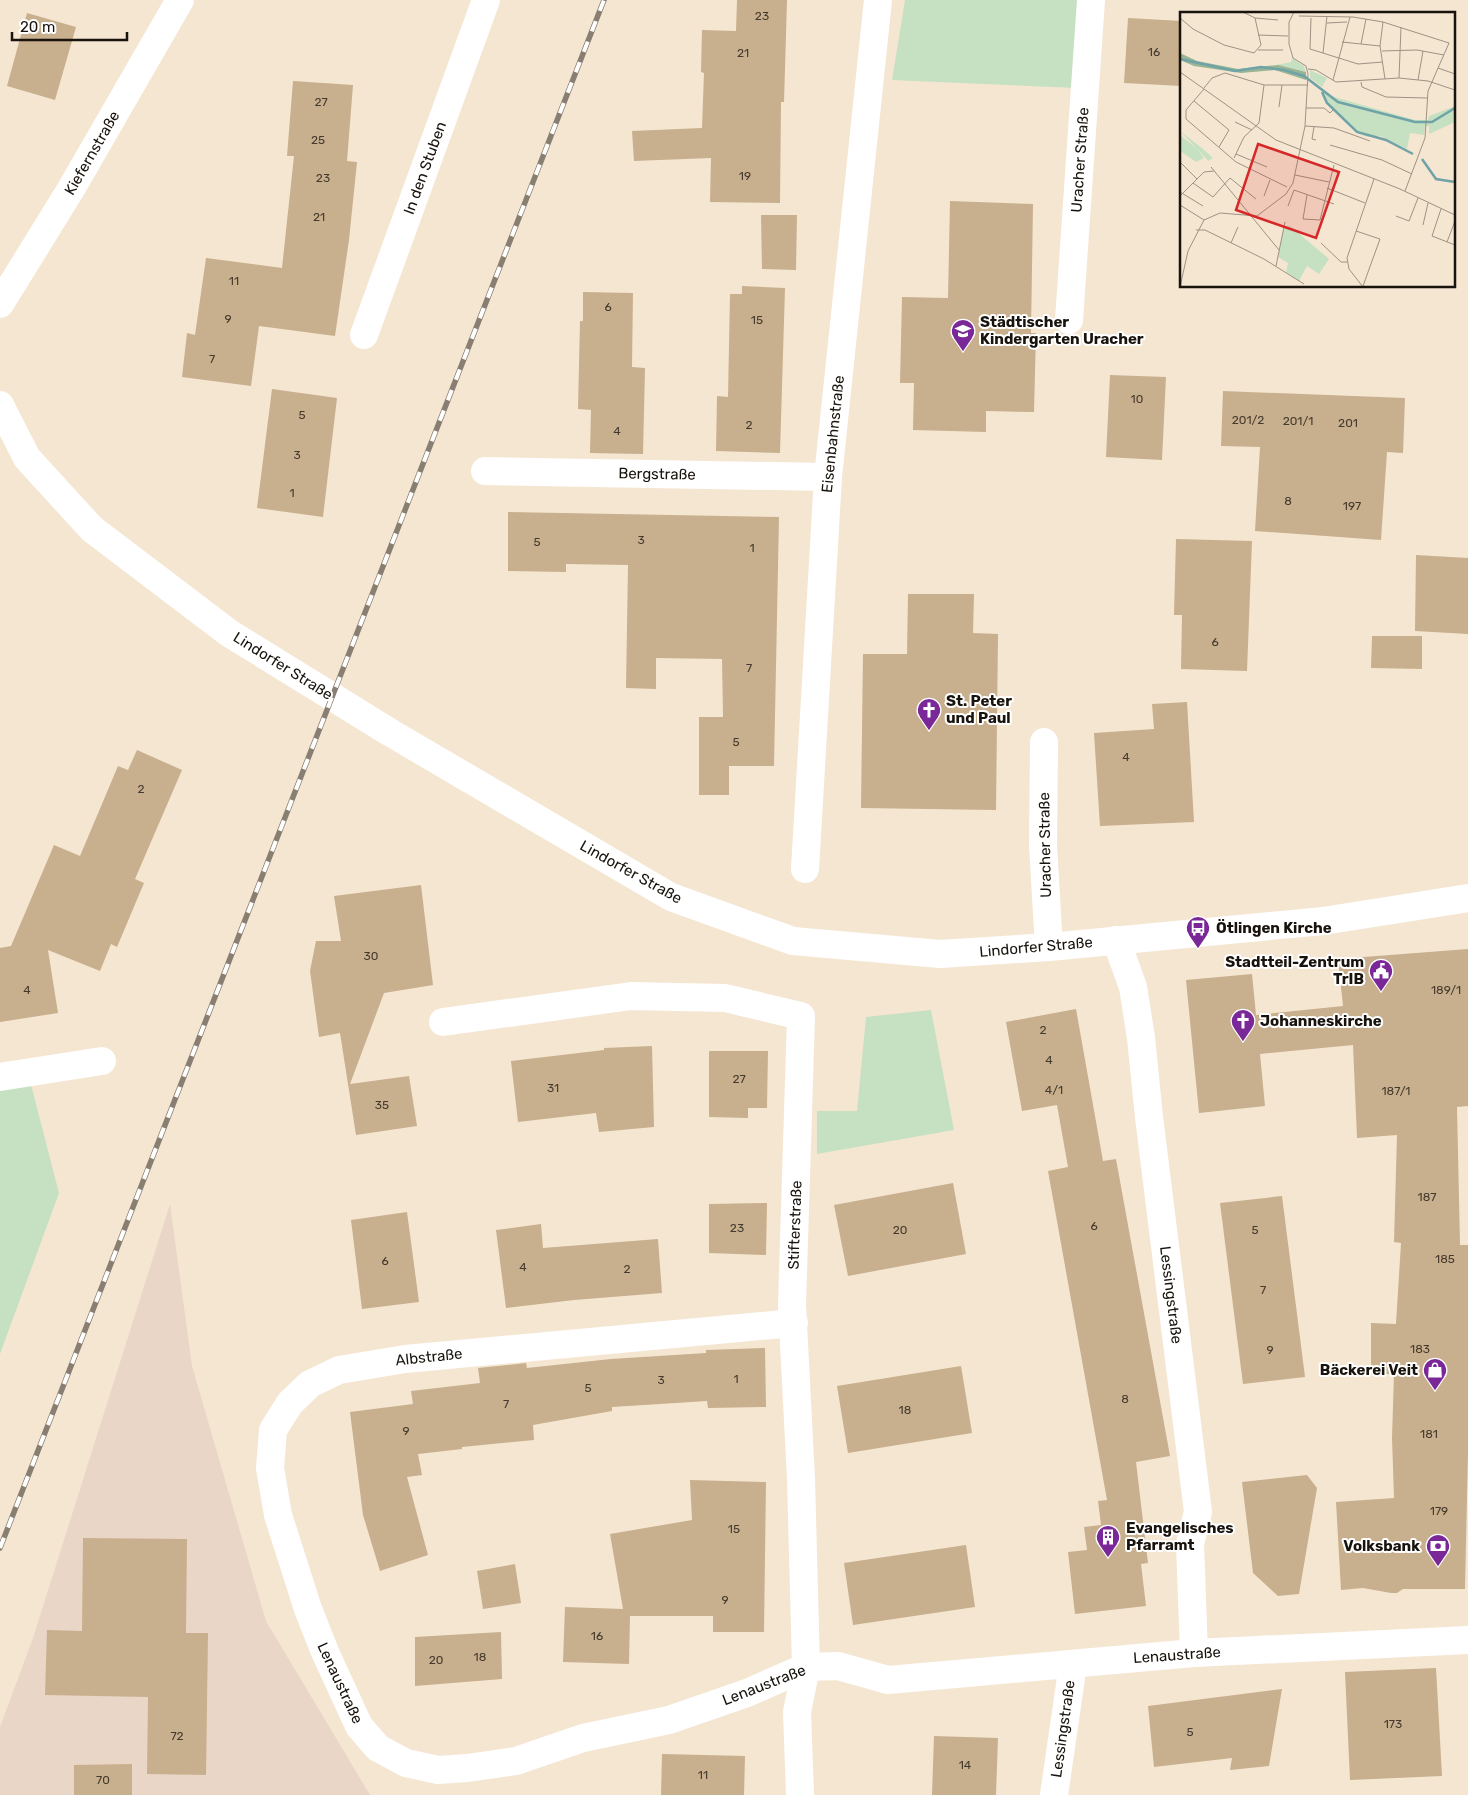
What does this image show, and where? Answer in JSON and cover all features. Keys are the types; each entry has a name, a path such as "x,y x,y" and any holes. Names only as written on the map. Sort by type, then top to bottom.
{"street":[{"name":"Kiefernstraße","path":"0,304 71,189 180,0"},
{"name":"In den Stuben","path":"364,335 486,0"},
{"name":"Eisenbahnstraße","path":"804,869 828,478 878,0"},
{"name":"Uracher Straße","path":"1069,320 1091,0"},
{"name":"Lindorfer Straße","path":"0,405 27,458 92,529 229,633 391,733 671,897 793,941 940,954 1049,947 1323,921 1468,898"},
{"name":"Bergstraße","path":"485,471 828,478"},
{"name":"Uracher Straße","path":"1044,742 1043,846 1049,947"},
{"name":"Lessingstraße","path":"1116,940 1132,987 1141,1038 1198,1512 1190,1544 1194,1653"},
{"name":"Stifterstraße","path":"443,1022 631,996 724,998 801,1016 792,1305 801,1479 806,1667 797,1712 800,1795"},
{"path":"0,1077 102,1060"},
{"name":"Albstraße","path":"308,1609 278,1515 270,1468 273,1430 290,1402 310,1384 339,1370 405,1359 794,1323"},
{"name":"Lenaustraße","path":"308,1609 329,1661 359,1726 378,1748 406,1763 438,1770 516,1761 583,1738 669,1720 747,1693 806,1667 838,1666 888,1680 1194,1653 1468,1640"},
{"name":"Lessingstraße","path":"1054,1795 1073,1664"}],"shaded area":[{"path":"170,1204 192,1366 266,1621 370,1795 0,1795 0,1727 33,1638"}],"green space":[{"path":"905,0 1081,0 1076,88 892,80"},
{"path":"931,1010 954,1130 817,1154 817,1111 857,1111 866,1017"},
{"path":"28,1073 59,1193 0,1354 0,1077"}],"building":[{"path":"737,0 787,0 784,102 781,102 780,203 710,202 711,158 634,161 632,131 702,128 704,73 701,72 702,30 736,31"},
{"path":"27,13 76,27 55,100 7,86"},
{"path":"1128,18 1180,21 1180,86 1124,83"},
{"path":"293,81 353,85 347,161 357,162 349,240 335,336 259,326 251,386 182,377 187,333 195,335 206,258 282,268 294,156 287,156"},
{"path":"950,201 1033,204 1031,333 1036,333 1034,412 986,411 986,432 913,430 914,383 900,383 902,297 948,298"},
{"path":"761,215 797,215 796,270 762,269"},
{"path":"742,286 785,288 780,453 716,451 717,396 728,397 730,294 742,294"},
{"path":"583,292 633,293 632,367 645,368 643,454 590,453 591,410 578,409 580,321 583,321"},
{"path":"1110,375 1166,377 1162,460 1106,457"},
{"path":"272,389 337,398 323,517 257,508"},
{"path":"1223,391 1405,398 1403,453 1387,452 1381,540 1255,531 1260,447 1221,446"},
{"path":"508,512 779,517 774,766 729,766 729,795 699,795 699,717 723,717 722,659 656,658 656,689 626,688 628,565 566,564 566,572 508,571"},
{"path":"1176,539 1252,541 1247,671 1181,669 1182,615 1174,615"},
{"path":"1416,555 1468,558 1468,634 1415,631"},
{"name":"St. Peter und Paul","path":"908,594 974,594 973,633 998,634 996,810 861,808 863,654 907,654"},
{"path":"1372,636 1422,636 1422,669 1371,668"},
{"path":"1187,702 1194,822 1100,826 1094,733 1154,729 1152,704"},
{"path":"137,750 182,770 135,879 144,883 117,947 111,944 100,971 48,950 58,1013 0,1022 0,948 11,946 54,845 80,856 118,766 128,770"},
{"path":"421,885 433,985 384,993 350,1084 409,1076 417,1126 356,1135 340,1033 319,1037 310,971 316,941 341,941 334,896"},
{"path":"1468,949 1468,1106 1457,1107 1460,1245 1468,1245 1468,1451 1465,1589 1403,1589 1397,1593 1363,1588 1341,1590 1336,1502 1394,1498 1392,1438 1394,1374 1371,1374 1371,1323 1396,1324 1401,1243 1394,1242 1397,1135 1357,1138 1353,1045 1260,1054 1265,1106 1199,1113 1186,980 1252,974 1256,1015 1343,1006 1338,959"},
{"path":"1076,1009 1103,1161 1116,1159 1170,1456 1136,1462 1148,1563 1141,1564 1146,1606 1075,1614 1068,1552 1087,1550 1084,1527 1101,1525 1098,1501 1107,1500 1048,1171 1068,1167 1057,1105 1022,1111 1006,1022"},
{"path":"652,1046 654,1127 599,1132 596,1113 518,1122 511,1061 604,1050 604,1048"},
{"path":"709,1051 768,1051 767,1108 748,1108 748,1118 709,1117"},
{"path":"953,1183 966,1254 848,1276 834,1205"},
{"path":"1282,1196 1305,1377 1243,1384 1220,1203"},
{"path":"767,1203 766,1255 709,1253 709,1204"},
{"path":"407,1212 419,1302 362,1309 351,1220"},
{"path":"541,1224 543,1248 658,1239 662,1293 506,1308 496,1230"},
{"path":"765,1348 766,1407 708,1408 707,1401 612,1407 612,1411 533,1425 534,1440 462,1447 462,1449 418,1454 422,1475 407,1477 428,1555 380,1571 363,1515 350,1412 413,1404 411,1391 480,1383 478,1368 526,1363 527,1368 611,1359 706,1353 706,1350"},
{"path":"961,1366 972,1433 848,1453 837,1386"},
{"path":"1307,1475 1317,1488 1299,1594 1278,1596 1253,1573 1242,1482"},
{"path":"690,1480 766,1482 764,1632 713,1632 713,1616 630,1616 629,1664 563,1662 565,1607 623,1609 610,1534 692,1520"},
{"path":"83,1538 187,1539 186,1633 208,1633 206,1775 147,1774 148,1697 45,1695 47,1630 82,1631"},
{"path":"966,1545 975,1607 853,1625 844,1563"},
{"path":"515,1564 521,1603 483,1609 477,1571"},
{"path":"501,1632 502,1679 415,1686 415,1637"},
{"path":"1436,1668 1442,1776 1350,1780 1345,1672"},
{"path":"1282,1689 1269,1766 1230,1770 1232,1758 1154,1767 1148,1706"},
{"path":"934,1736 998,1738 996,1795 932,1795"},
{"path":"662,1754 745,1756 744,1795 661,1795"},
{"path":"132,1764 132,1795 74,1795 74,1765"}],"railway":[{"path":"0,1548 604,0"}],"place":[{"name":"Städtischer Kindergarten Uracher","path":"963,352"},
{"name":"St. Peter und Paul","path":"929,731"},
{"name":"Ötlingen Kirche","path":"1198,949"},
{"name":"Stadtteil-Zentrum TrIB","path":"1381,992"},
{"name":"Johanneskirche","path":"1243,1042"},
{"name":"Bäckerei Veit","path":"1435,1391"},
{"name":"Evangelisches Pfarramt","path":"1108,1558"},
{"name":"Volksbank","path":"1438,1567"}]}
